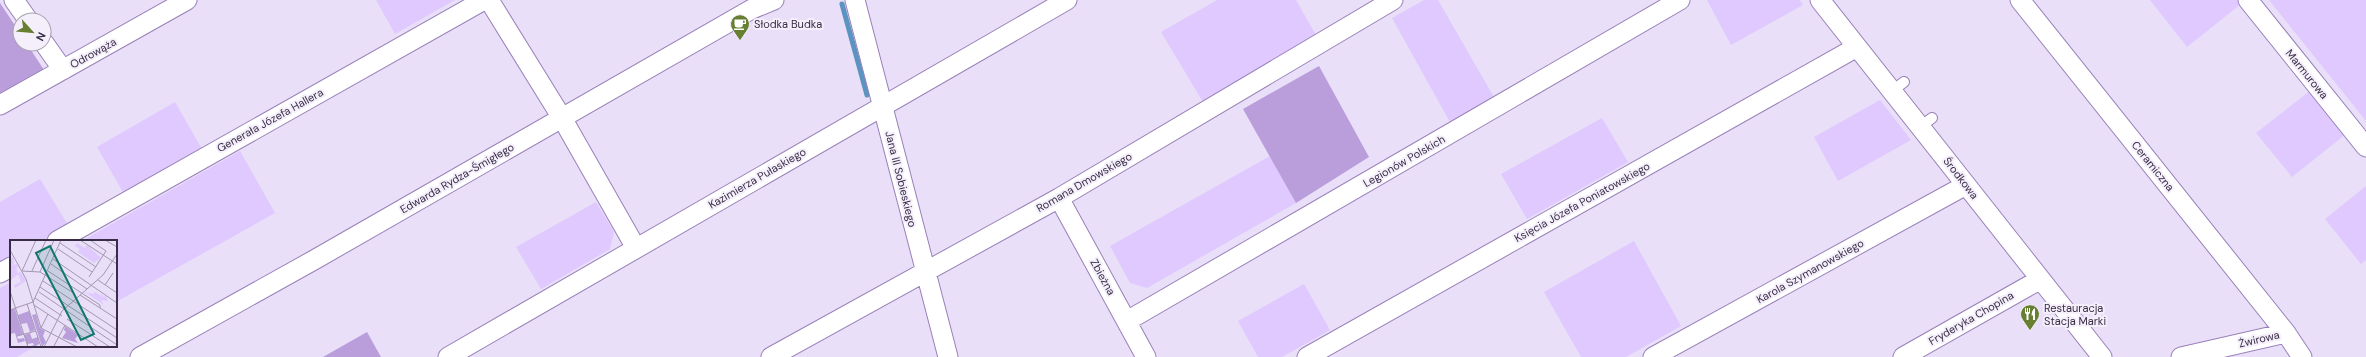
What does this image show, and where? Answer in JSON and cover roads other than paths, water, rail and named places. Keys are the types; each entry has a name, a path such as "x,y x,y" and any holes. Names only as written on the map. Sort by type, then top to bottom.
{"street":[{"path":"14,0 22,12"},
{"name":"Odrowąża","path":"0,105 187,0"},
{"name":"Generała Józefa Hallera","path":"59,240 484,0"},
{"path":"489,0 562,118 636,248"},
{"name":"Edwarda Rydza-Śmigłego","path":"140,357 752,9 774,0"},
{"name":"Jana III Sobieskiego","path":"855,0 924,271 948,357"},
{"name":"Kazimierza Pułaskiego","path":"448,357 1067,0"},
{"name":"Romana Dmowskiego","path":"771,357 924,271 1059,198 1393,0"},
{"name":"Legionów Polskich","path":"1127,321 1680,0"},
{"name":"Środkowa","path":"1820,0 1856,47 1898,86 1926,122 1966,185 2039,280 2102,357"},
{"name":"Ceramiczna","path":"2020,0 2286,333"},
{"name":"Marmurowa","path":"2248,0 2366,148"},
{"name":"Księcia Józefa Poniatowskiego","path":"1307,357 1856,47"},
{"path":"50,52 63,70"},
{"name":"Karola Szymanowskiego","path":"1653,357 1966,185"},
{"name":"Zbieżna","path":"1059,198 1146,357"},
{"path":"0,273 10,268"},
{"name":"Fryderyka Chopina","path":"1903,357 2039,280"},
{"name":"Żwirowa","path":"2181,357 2286,333 2302,357"}],"waterway":[{"path":"842,4 867,95"}],"place":[{"name":"Słodka Budka","path":"740,41"},
{"name":"Restauracja Stacja Marki","path":"2030,331"}]}
